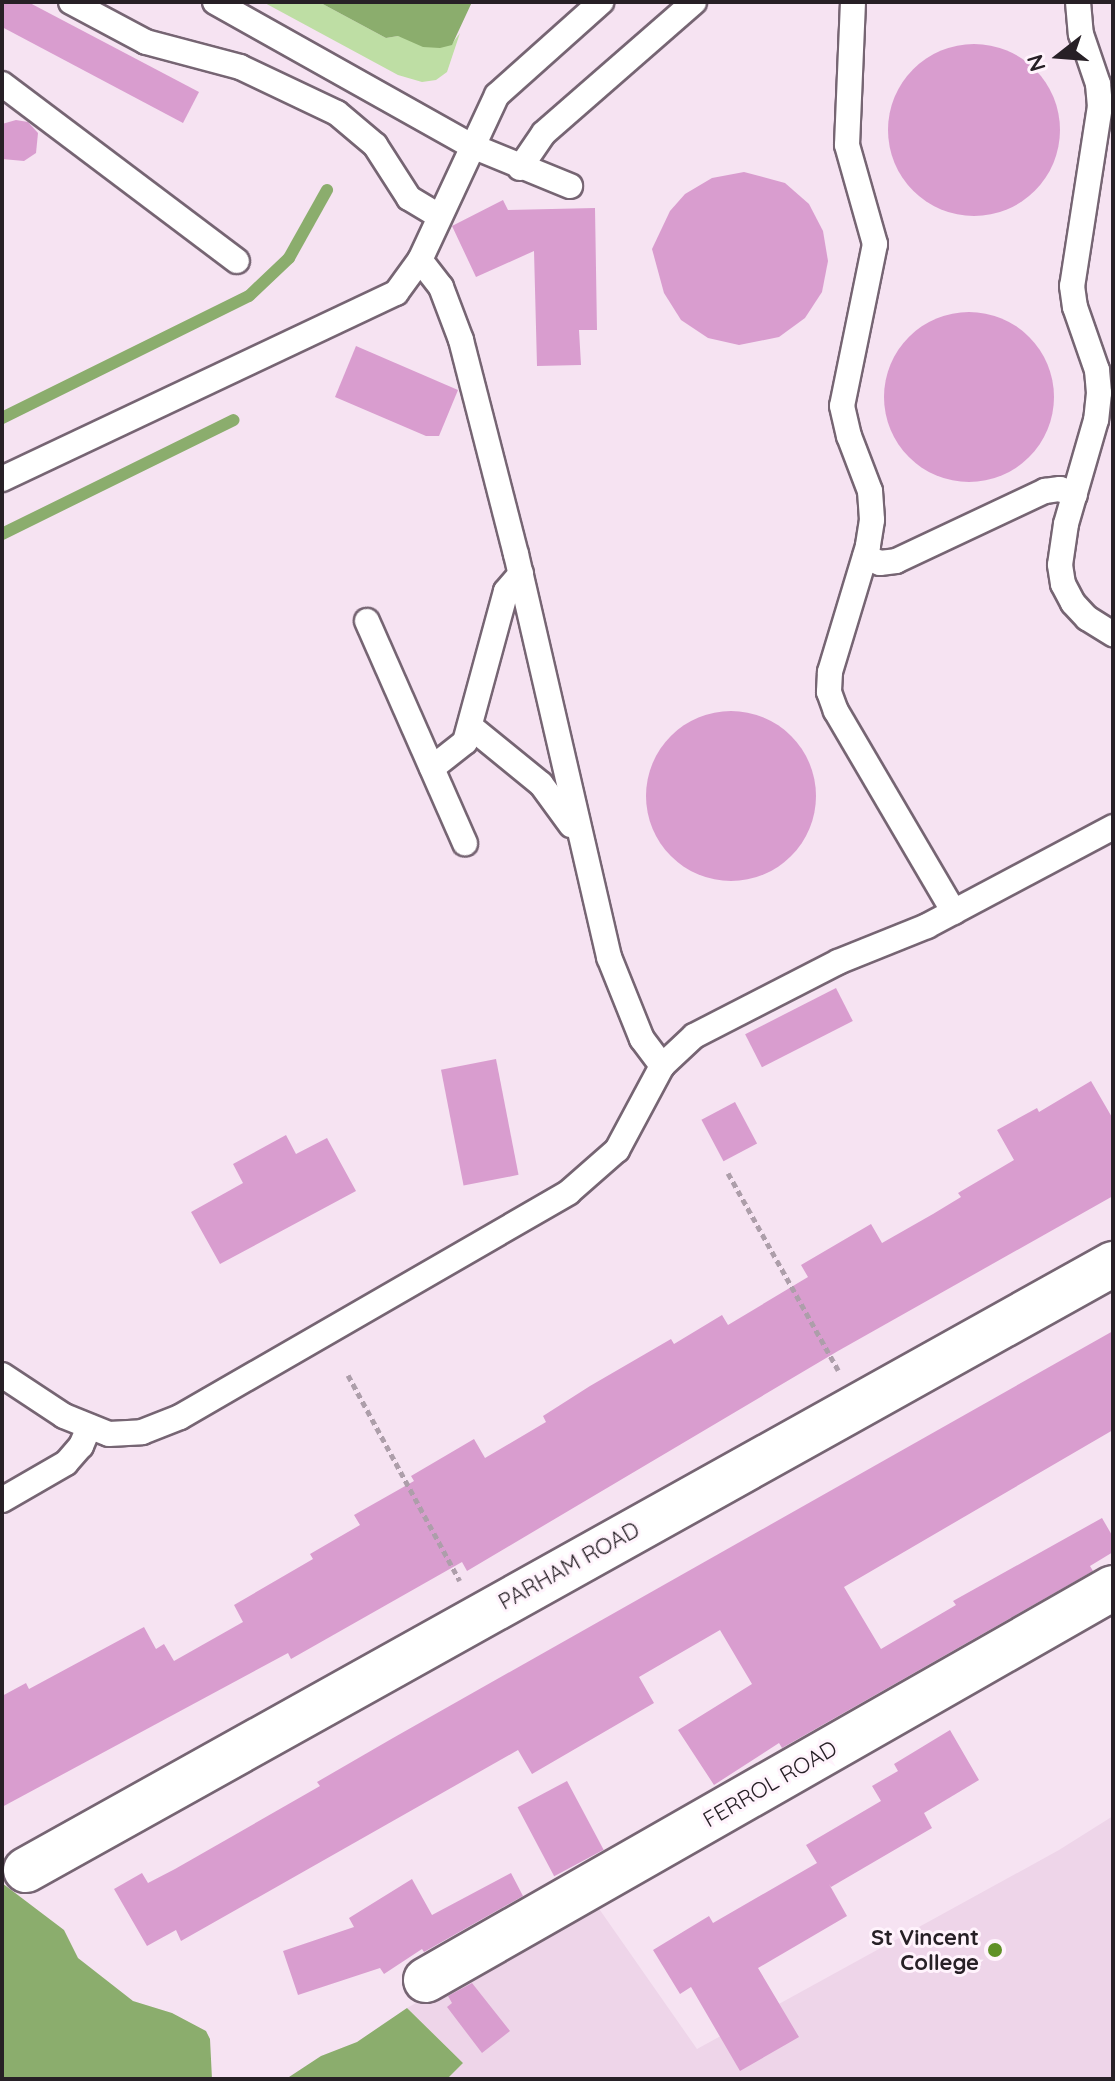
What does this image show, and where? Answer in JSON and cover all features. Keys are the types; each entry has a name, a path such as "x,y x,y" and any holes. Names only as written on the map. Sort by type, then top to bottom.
{"street":[{"name":"PARHAM ROAD","path":"26,1870 1113,1264"},
{"name":"FERROL ROAD","path":"426,1980 1113,1588"}],"lane":[{"path":"71,2 146,42 240,67 337,113 375,145 409,198 439,216"},
{"path":"215,2 472,146 570,186"},
{"path":"2,479 156,404 381,303 404,286 420,260 501,90 601,2"},
{"path":"520,168 544,133 694,2"},
{"path":"853,2 847,145 875,244 842,406 872,505 871,531 830,672 829,692 836,711 954,912"},
{"path":"1078,2 1081,34 1098,84 1100,106 1072,286 1075,307 1097,370 1099,393 1093,436 1062,541 1063,584 1080,612 1113,634"},
{"path":"2,84 237,261"},
{"path":"420,260 441,287 461,340 521,574 582,849 616,980 642,1039 662,1066"},
{"path":"865,557 880,563 896,561 1045,491 1060,489 1075,495"},
{"path":"432,768 460,748 471,727 506,591 521,574"},
{"path":"367,621 465,843"},
{"path":"471,727 502,749 549,792 566,816 582,849"},
{"path":"2,1375 37,1400 109,1434 129,1434 180,1417 546,1207 579,1184 617,1150 662,1066 683,1044 710,1027 838,962 917,931 1113,827"},
{"path":"2,1500 66,1463 81,1446 89,1427"}],"path":[{"path":"728,1173 858,1406"},
{"path":"348,1375 479,1617"}],"shaded area":[{"path":"263,2 319,2 386,38 398,36 451,45 460,33 447,72 436,80 422,82 398,75"},
{"path":"319,2 472,2 452,45 440,48 423,47 398,36 386,38"},
{"name":"St Vincent College","path":"1113,1816 1113,2079 447,2079 463,2063 407,2008 595,1903 697,2049 1059,1850"},
{"path":"2,1883 64,1930 78,1958 133,2001 172,2013 206,2031 210,2039 212,2079 2,2079"},
{"path":"407,2008 463,2063 447,2079 286,2079 321,2056 357,2042"}],"building":[{"path":"2,2 28,2 199,92 183,123 2,27"},
{"path":"974,44 1007,51 1035,69 1053,97 1060,130 1053,163 1035,191 1007,209 974,216 941,209 913,191 895,163 888,130 895,97 913,69 941,51"},
{"path":"16,120 28,122 38,133 36,153 24,161 2,159 2,124"},
{"path":"744,172 785,183 809,204 823,231 828,261 822,292 805,318 779,337 739,345 708,338 681,320 664,293 652,249 670,211 685,194 712,178"},
{"path":"503,200 508,210 595,208 597,330 579,330 581,365 537,366 534,251 476,277 452,226"},
{"path":"969,312 1002,318 1029,337 1048,364 1054,397 1048,430 1029,457 1002,476 969,482 936,476 909,457 890,430 884,397 890,364 909,337 936,318"},
{"path":"356,346 458,390 439,436 426,436 335,397"},
{"path":"731,711 763,718 791,736 809,764 816,796 809,828 791,856 763,874 731,881 699,874 671,856 653,828 646,796 653,764 671,736 699,718"},
{"path":"836,988 853,1021 762,1067 745,1034"},
{"path":"496,1059 519,1175 464,1186 441,1070"},
{"path":"1091,1081 1113,1119 1113,1196 838,1351 467,1571 462,1562 291,1659 288,1653 2,1807 2,1696 26,1683 29,1689 144,1627 156,1649 164,1644 174,1661 243,1622 234,1605 313,1559 310,1554 360,1525 354,1515 414,1481 411,1476 474,1439 485,1458 546,1422 543,1416 671,1339 674,1344 722,1315 728,1325 808,1277 801,1265 871,1224 882,1243 933,1214 961,1197 958,1193 1014,1160 997,1130 1037,1108 1039,1112"},
{"path":"735,1102 757,1143 724,1161 701,1120"},
{"path":"286,1135 296,1154 327,1138 356,1191 220,1264 191,1212 243,1183 233,1164"},
{"path":"1113,1331 1113,1430 844,1587 881,1649 956,1605 953,1601 1102,1518 1113,1537 1113,1552 1090,1566 1093,1571 782,1748 779,1743 714,1785 678,1730 752,1684 720,1630 639,1677 654,1703 532,1774 518,1750 181,1941 176,1930 147,1946 114,1889 142,1873 148,1883 175,1869 320,1786 317,1782 393,1738"},
{"path":"950,1730 979,1780 924,1813 932,1828 831,1887 829,1884 847,1916 758,1968 799,2037 740,2071 691,1987 680,1994 653,1950 709,1916 713,1923 817,1863 806,1845 881,1801 872,1786 898,1771 894,1764"},
{"path":"567,1781 604,1850 554,1876 518,1807"},
{"path":"511,1873 523,1896 424,1952 422,1949 384,1974 380,1968 298,1995 283,1951 354,1927 349,1918 412,1879 432,1915"},
{"path":"472,1983 510,2031 482,2053 447,2007 452,2003 448,1996"}],"waterway":[{"path":"2,418 249,296 289,258 327,190"},
{"path":"2,534 234,420"}],"place":[{"name":"St Vincent College","path":"995,1950"}]}
